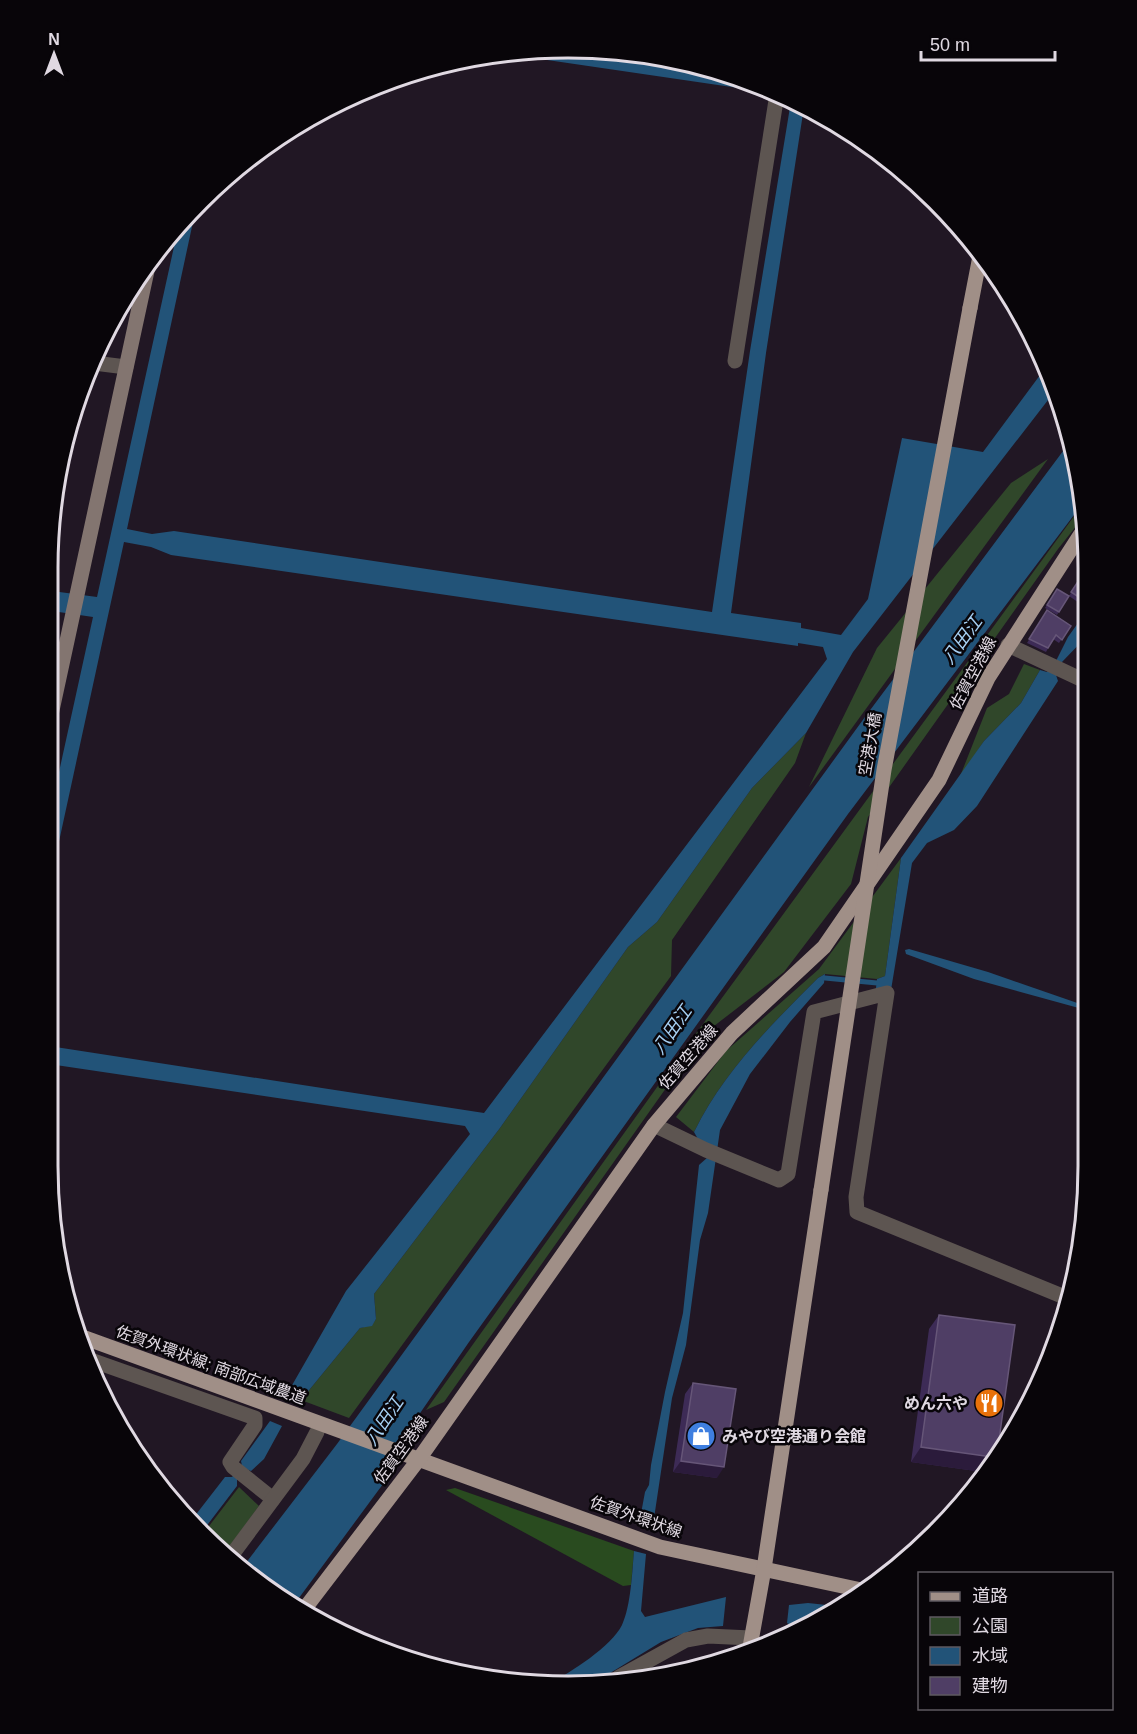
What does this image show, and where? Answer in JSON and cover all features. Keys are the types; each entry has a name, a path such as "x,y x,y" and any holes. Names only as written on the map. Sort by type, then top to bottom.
{"main road":[{"name":"空港大橋","path":"764,1569 884,770 978,265"},
{"name":"佐賀空港線","path":"308,1604 419,1459 654,1125 732,1033 824,947 939,780 988,678 1077,540"},
{"name":"佐賀外環状線; 南部広域農道","path":"90,1340 401,1453"},
{"name":"佐賀外環状線","path":"401,1453 660,1547 854,1588"},
{"path":"751,1641 764,1569"}],"street":[{"path":"735,361 776,103"},
{"path":"58,682 144,285"},
{"path":"101,364 126,367"},
{"path":"1008,645 1078,678"},
{"path":"654,1125 712,1153 779,1180 788,1174 814,1012 887,993 856,1197 857,1212 1061,1296"},
{"path":"98,1362 255,1418 255,1425 230,1462 233,1467 273,1499"},
{"path":"235,1551 303,1459 317,1432"},
{"path":"629,1672 686,1640 708,1636 748,1643"}],"green space":[{"path":"1048,459 809,787 877,648 1011,483"},
{"path":"1075,515 1076,526 868,817 851,884 784,972 705,1033 444,1402 426,1410 670,1069"},
{"path":"1024,664 1040,670 1021,703 984,741 959,779 987,708 1009,694"},
{"path":"806,733 795,763 672,940 671,976 349,1418 301,1400 360,1328 372,1325 376,1319 374,1294 500,1128 628,947 657,922 752,788"},
{"path":"901,858 885,976 877,979 825,974 818,978 749,1050 719,1089 694,1132 676,1117 726,1051 819,969"},
{"path":"239,1487 259,1506 229,1546 209,1527"},
{"path":"455,1488 634,1551 631,1585 623,1586 446,1490"}],"water":[{"path":"568,58 635,63 668,68 737,88 544,59"},
{"path":"790,109 803,116 766,353 731,613 801,623 801,628 841,635 868,599 902,438 983,452 1040,374 1049,399 853,652 806,733 752,788 657,922 628,947 500,1128 374,1294 376,1319 372,1326 360,1328 301,1400 287,1394 346,1291 470,1134 465,1126 58,1065 58,1047 484,1113 827,659 823,647 798,643 798,646 171,555 151,547 124,542 58,846 58,777 93,617 58,612 58,592 97,597 174,245 193,224 127,529 152,534 174,531 712,612 750,351"},
{"name":"八田江","path":"1064,450 1075,514 848,814 469,1342 405,1435 400,1437 381,1464 383,1484 299,1598 285,1590 247,1561 337,1444 865,717"},
{"path":"1078,623 1078,645 1062,662 1056,675 1058,681 977,806 954,830 927,843 912,863 891,990 876,988 877,979 885,976 901,858 984,741 1021,703 1040,670 1047,672 1055,663"},
{"path":"909,949 988,972 1078,1003 1078,1008 974,979 906,954 905,950"},
{"path":"825,974 824,983 750,1074 720,1130 708,1213 700,1240 686,1345 672,1398 653,1525 640,1519 645,1492 649,1485 665,1392 683,1313 699,1165 708,1157 694,1132 719,1089 749,1050 818,978"},
{"path":"270,1421 282,1426 264,1459 251,1471 246,1469 237,1480 237,1486 207,1525 196,1514 225,1477 232,1477 242,1466 241,1461"},
{"path":"634,1551 646,1554 641,1611 645,1617 726,1597 723,1626 698,1628 661,1642 610,1673 563,1676 590,1658 617,1633 622,1625 631,1589"},
{"path":"808,1603 827,1605 790,1625 787,1623 789,1605"}],"building":[{"path":"1078,582 1078,597 1071,592"},
{"path":"1057,589 1069,596 1059,612 1047,605"},
{"path":"1047,610 1071,626 1062,640 1056,635 1048,648 1029,639"},
{"path":"939,1315 1015,1325 999,1439 988,1456 921,1447"},
{"name":"みやび空港通り会館","path":"693,1383 736,1389 724,1467 681,1461"}],"waterway":[{"path":"825,978 877,983"}],"place":[{"name":"めん六や","path":"989,1403"},
{"name":"みやび空港通り会館","path":"701,1436"}]}
